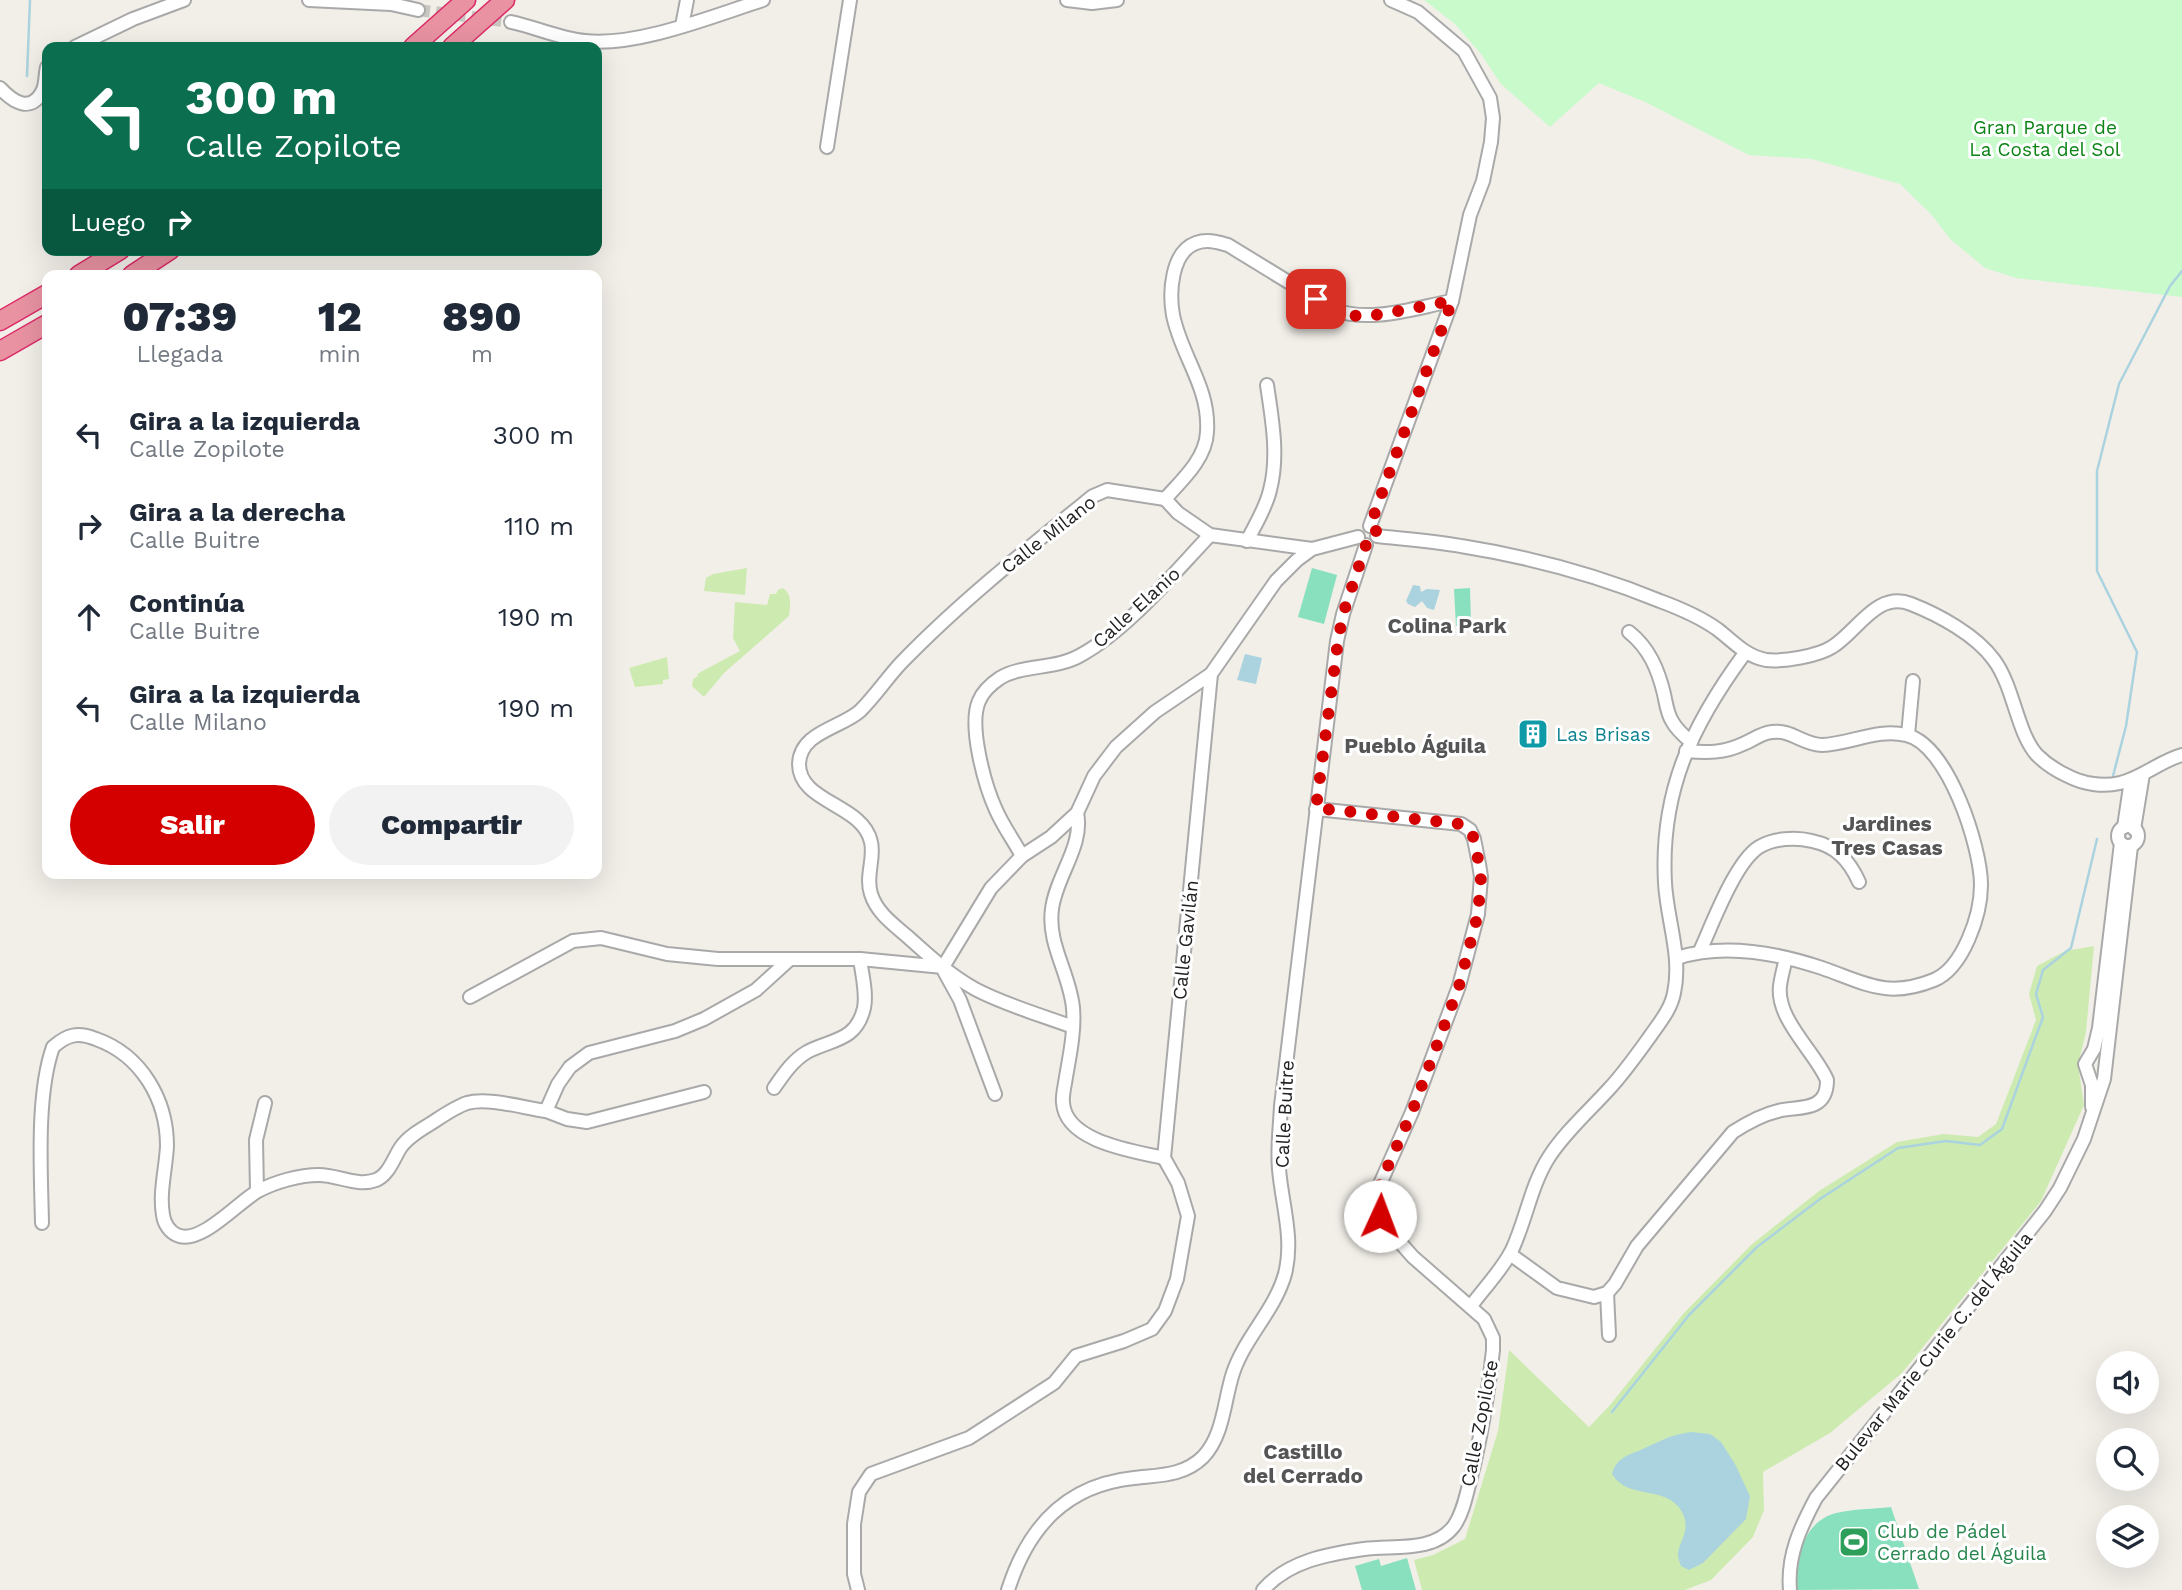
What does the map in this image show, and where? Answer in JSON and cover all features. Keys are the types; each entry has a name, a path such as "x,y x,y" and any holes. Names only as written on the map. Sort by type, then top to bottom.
{"highway":[{"path":"419,42 466,0"},
{"path":"458,42 505,0"},
{"path":"87,270 110,256"},
{"path":"140,270 161,256"},
{"path":"0,321 42,297"},
{"path":"0,351 42,327"}],"street":[{"path":"85,42 133,19 184,0"},
{"path":"310,0 391,2 418,10"},
{"path":"682,26 687,0"},
{"path":"511,22 584,41 634,38 763,0"},
{"path":"827,147 849,0"},
{"path":"1072,0 1092,3 1117,0"},
{"path":"1391,0 1418,12 1464,51 1490,98 1493,118 1483,181 1471,215 1452,301 1374,531 1374,542 1362,541 1312,549 1210,535 1178,513 1165,499 1189,472 1202,452 1207,436 1202,393 1178,333 1173,313 1173,279 1177,263 1185,250 1195,243 1210,241 1228,244 1334,310 1350,315 1365,317 1452,301"},
{"path":"0,88 10,100 19,104 37,99 42,92"},
{"path":"1247,541 1270,492 1274,465 1267,385"},
{"name":"Calle Milano","path":"1073,1027 977,990 943,967 881,914 873,901 868,881 872,844 868,833 853,816 819,797 803,778 799,766 801,753 808,741 859,711 901,663 970,597 1093,496 1107,490 1165,499"},
{"path":"1374,531 1557,566 1644,594 1716,628 1745,653 1766,660 1803,657 1831,648 1875,608 1891,601 1909,603 1966,635 1993,659 2008,685 2029,743 2048,765 2076,780 2106,785 2137,777 2182,755"},
{"name":"Calle Elanio","path":"1022,856 996,810 987,783 977,740 975,717 978,702 987,688 1002,677 1022,670 1056,666 1081,655 1111,634 1159,589 1210,535"},
{"name":"Calle Buitre","path":"1008,1590 1025,1548 1054,1511 1071,1498 1110,1481 1180,1472 1205,1455 1220,1427 1240,1357 1284,1277 1289,1230 1279,1170 1279,1140 1316,808 1338,641 1362,541"},
{"path":"943,967 991,888 1022,856 1051,836 1077,813 1094,776 1116,747 1156,712 1211,674 1276,581 1312,549"},
{"path":"1629,632 1641,642 1652,659 1673,724 1688,746 1706,753 1724,751 1773,731 1785,732 1807,742 1822,745 1892,733 1908,735 1918,740 1941,765 1955,787 1967,817 1981,884 1976,916 1953,968 1935,979 1905,988 1864,986 1822,968 1757,952 1700,951 1677,958"},
{"path":"1471,1306 1510,1254 1549,1156 1612,1087 1664,1016 1674,996 1677,958 1665,884 1667,817 1675,782 1688,746 1710,706 1745,653"},
{"name":"Calle Gavilán","path":"1164,1158 1211,674"},
{"path":"1908,735 1913,681"},
{"path":"2126,845 2138,839 2129,828 2137,777"},
{"name":"Calle Zopilote","path":"1263,1590 1277,1575 1311,1560 1363,1549 1431,1543 1440,1539 1454,1526 1464,1503 1477,1453 1493,1350 1489,1327 1471,1306 1413,1257 1390,1231 1380,1216 1376,1193 1412,1112 1459,986 1478,914 1481,877 1474,839 1470,830 1461,824 1316,808"},
{"path":"858,1590 854,1574 854,1524 859,1492 872,1475 969,1438 1054,1383 1076,1356 1152,1329 1165,1311 1177,1279 1180,1254 1188,1227 1185,1201 1164,1158 1127,1150 1086,1136 1066,1115 1062,1102 1073,1027 1073,1006 1055,947 1052,909 1058,885 1078,837 1080,826 1077,813"},
{"path":"1700,951 1730,886 1746,860 1758,848 1788,839 1809,840 1827,845 1841,854 1852,866 1858,882"},
{"name":"Bulevar Marie Curie C. del Águila","path":"2092,1115 2092,1085 2087,1063 2099,1028 2126,845"},
{"name":"Bulevar Marie Curie C. del Águila","path":"1790,1590 1789,1569 1798,1532 1816,1498 2045,1211 2072,1165 2100,1095 2106,1064 2126,845"},
{"path":"470,997 572,942 601,938 667,954 718,959 860,959 943,967"},
{"path":"1510,1254 1557,1288 1594,1297 1606,1293 1615,1284 1637,1247 1733,1132 1751,1121 1777,1111 1815,1104 1822,1098 1827,1089 1827,1080 1787,1016 1781,1000 1779,988 1786,958"},
{"path":"774,1088 792,1064 806,1053 838,1041 852,1032 864,1005 860,959"},
{"path":"546,1111 558,1084 570,1067 589,1053 674,1031 704,1019 756,990 790,960"},
{"path":"943,967 960,1000 995,1094"},
{"path":"42,1223 43,1109 48,1064 53,1047 72,1034 85,1034 121,1051 137,1065 151,1084 165,1125 167,1145 162,1214 166,1225 175,1235 186,1238 199,1234 257,1191 291,1179 320,1175 361,1182 378,1180 387,1171 402,1145 466,1103 481,1101 546,1111 567,1119 587,1122 704,1092"},
{"path":"2087,1063 2096,1074 2106,1064"},
{"path":"257,1191 257,1140 265,1103"},
{"path":"1606,1293 1609,1335"}],"green space":[{"name":"Gran Parque de La Costa del Sol","path":"1424,0 2182,0 2182,297 2016,278 1985,268 1950,239 1931,214 1900,184 1812,159 1749,155 1645,102 1599,83 1550,127 1501,84 1481,54 1455,24"},
{"path":"747,568 745,595 704,591 706,578 713,574"},
{"path":"1312,568 1337,575 1324,624 1298,617"},
{"path":"783,588 790,597 789,616 724,673 704,697 692,686 693,679 697,674 740,651 733,638 735,602 767,605 770,594 776,594"},
{"path":"1470,588 1471,625 1456,626 1454,589"},
{"path":"667,657 669,679 663,680 663,684 635,687 629,668"},
{"path":"2094,946 2086,1032 2078,1065 2084,1105 2041,1201 1902,1373 1830,1433 1763,1472 1764,1510 1753,1537 1711,1580 1685,1590 1422,1590 1414,1560 1433,1555 1465,1539 1498,1431 1509,1350 1589,1427 1683,1314 1751,1245 1819,1191 1897,1142 1944,1134 1978,1137 1996,1124 2036,1020 2029,994 2037,966 2065,951"},
{"name":"Club de Pádel Cerrado del Águila","path":"1891,1507 1919,1589 1797,1590 1799,1555 1815,1525 1836,1513"},
{"path":"1407,1558 1416,1590 1362,1590 1355,1566 1379,1559 1381,1566"}],"water":[{"path":"1413,585 1420,586 1421,592 1427,589 1440,590 1434,610 1427,608 1422,601 1415,607 1408,604 1406,601"},
{"path":"1245,654 1262,658 1256,684 1237,680"},
{"path":"1678,1434 1710,1434 1721,1442 1750,1496 1746,1519 1703,1563 1689,1570 1681,1566 1678,1558 1686,1525 1682,1512 1675,1503 1667,1498 1628,1487 1612,1474 1617,1463 1625,1457"}],"waterway":[{"path":"27,76 30,0"},
{"path":"2113,776 2126,726 2137,652 2097,571 2097,471 2119,384 2170,286 2182,271"},
{"path":"1612,1412 1689,1315 1757,1247 1820,1199 1898,1148 1946,1141 1980,1145 2002,1129 2043,1017 2036,994 2043,970 2071,948 2097,839"}],"tunnel":[{"path":"418,10 511,22"}],"place":[{"name":"Las Brisas","path":"1533,734"},
{"name":"Club de Pádel Cerrado del Águila","path":"1854,1542"}],"district":[{"name":"Colina Park","path":"1447,626"},
{"name":"Pueblo Águila","path":"1415,746"},
{"name":"Jardines Tres Casas","path":"1887,836"},
{"name":"Castillo del Cerrado","path":"1303,1464"}],"route":[{"path":"1316,299 1334,310 1365,317 1452,301 1370,526 1376,530 1376,540 1366,545 1343,614 1331,683 1316,808 1461,824 1470,830 1479,864 1481,877 1478,914 1459,986 1412,1112 1376,1193 1380,1216"}]}
